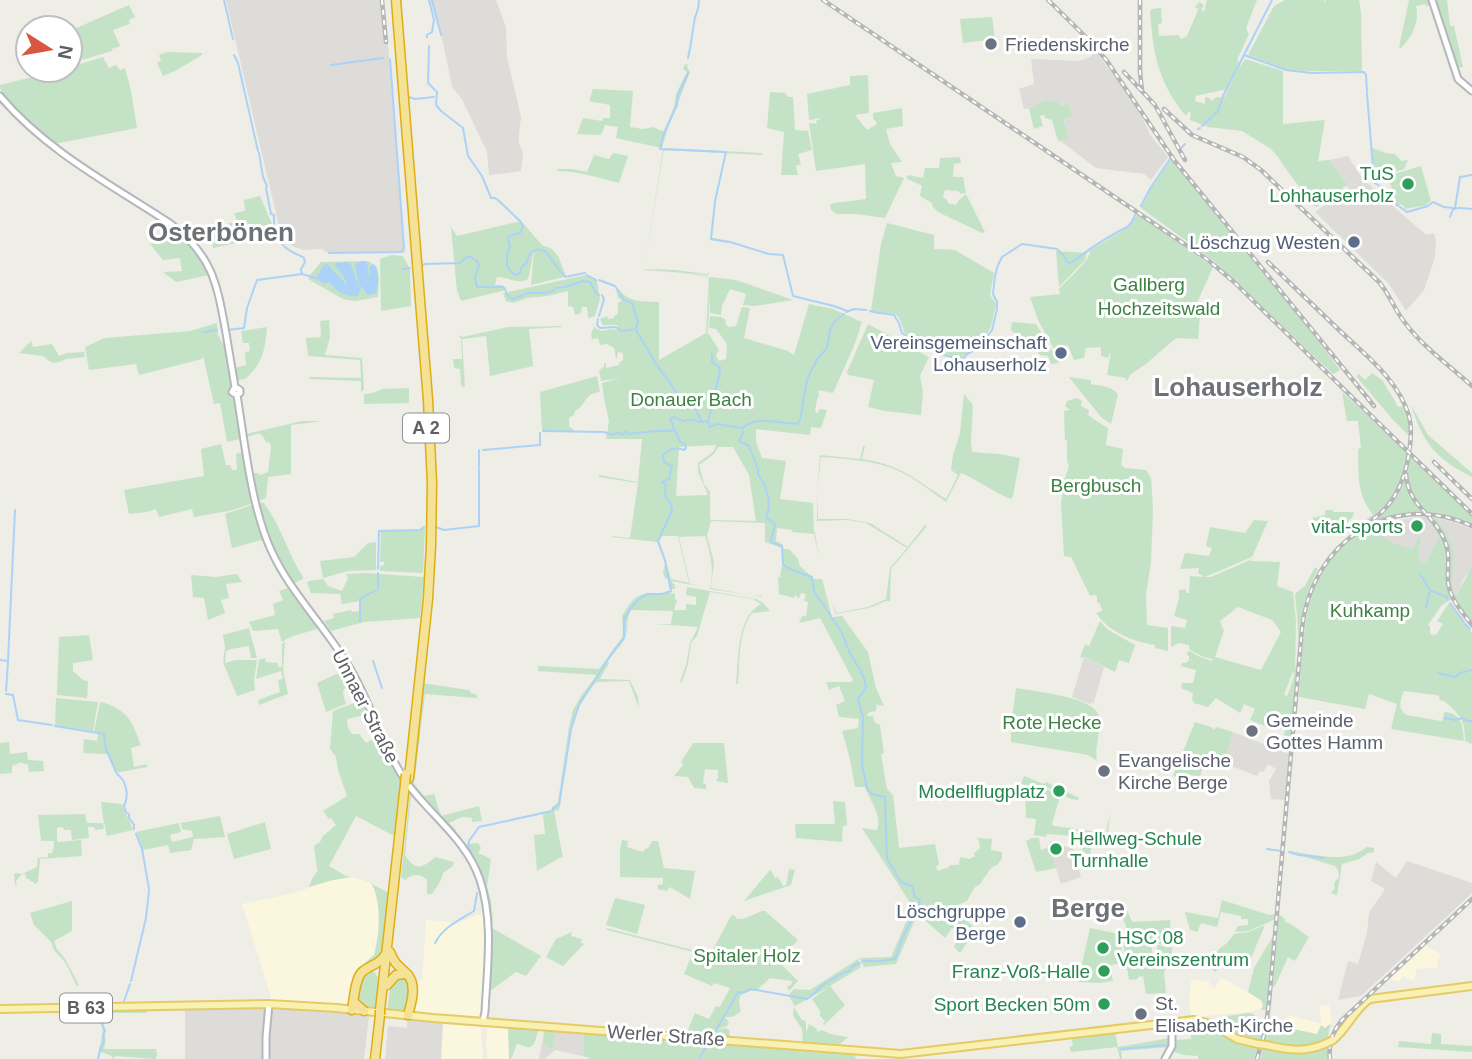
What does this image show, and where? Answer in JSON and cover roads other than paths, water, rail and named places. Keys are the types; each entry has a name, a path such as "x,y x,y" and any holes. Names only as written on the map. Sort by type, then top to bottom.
{"highway":[{"name":"A 2","path":"377,1059 429,588 432,483 428,400 394,0"},
{"path":"364,1011 354,1006 357,980 361,973 379,963 388,953 411,979 412,1013"},
{"path":"366,970 377,972 385,985 396,975 407,975"}],"main road":[{"path":"1432,0 1458,79 1472,91"},
{"name":"Unnaer Straße","path":"0,96 55,149 186,236 206,262 217,286 235,387 232,392 237,395 257,510 277,564 349,666 401,774 419,799 462,845 482,885 487,915 486,1018"},
{"name":"Werler Straße","path":"364,1011 486,1018 901,1054 1172,1025 1190,1020 1216,1027 1235,1038 1299,1050 1310,1049 1330,1041 1346,1028 1362,1004 1370,999 1472,986"},
{"path":"260,1003 268,1012"},
{"name":"B 63","path":"0,1009 260,1003 354,1006"},
{"path":"266,1059 269,1004"},
{"path":"1165,1059 1171,1048 1172,1025"}],"water":[{"path":"367,262 369,278 370,266 374,264 378,274 376,293 368,295 358,283 355,265"},
{"path":"350,263 361,288 358,296 346,295 330,282 325,284 316,279 323,265 327,264 346,284 335,265"}],"waterway":[{"path":"224,0 233,39"},
{"path":"427,37 432,32 434,20 429,0"},
{"path":"432,0 441,35"},
{"path":"688,58 699,0"},
{"path":"1202,126 1218,111 1272,0"},
{"path":"429,46 428,83 437,92 436,105 463,128 468,156 482,176 491,198 499,201 523,226 520,233 508,238 510,247 507,266 517,275 532,252 541,250 545,251 565,277 585,273"},
{"path":"234,55 258,151"},
{"path":"1244,55 1286,70 1312,73 1364,72 1367,91"},
{"path":"331,65 383,58"},
{"path":"329,253 401,252 404,248 390,59"},
{"path":"688,73 660,149 726,152 715,201 711,239 783,255 793,296 847,311"},
{"path":"1367,93 1374,181"},
{"path":"409,97 434,97"},
{"path":"1180,149 1185,144"},
{"path":"259,153 277,234 285,247 304,258 302,274"},
{"path":"1141,206 1170,159"},
{"path":"1455,208 1460,177 1472,175"},
{"path":"1375,183 1398,206"},
{"path":"1429,205 1433,202 1453,208"},
{"path":"1400,207 1407,212 1428,206"},
{"path":"1450,217 1453,209 1460,208"},
{"path":"1461,208 1472,209"},
{"path":"870,311 894,315 902,333 931,350 955,358 964,358 979,348 992,330 997,309 993,294 995,276 1002,257 1022,244 1057,249 1067,262 1071,263 1127,227 1136,213"},
{"path":"421,266 460,263 471,257 479,265 475,277 477,287 503,287 506,291"},
{"path":"403,269 410,268"},
{"path":"228,330 244,328 247,308 257,280 302,274 316,278"},
{"path":"587,275 596,280"},
{"path":"599,280 615,286 624,300 632,303 638,321 636,330 656,364"},
{"path":"506,293 513,299 528,293 553,291 555,288 583,281 590,282 599,295"},
{"path":"599,316 604,299 602,295"},
{"path":"846,312 854,309 866,310"},
{"name":"Donauer Bach","path":"831,616 814,592 812,577 786,567 783,564 782,546 771,542 775,525 766,518 769,507 766,490 749,446 739,441 742,428 748,424 768,421 797,424 807,380 817,359 827,348 834,322 844,314"},
{"path":"598,319 597,325 600,328 615,327 622,331 636,329"},
{"path":"204,332 217,330"},
{"path":"708,422 720,371 712,362 712,354"},
{"path":"657,365 677,393 696,410 701,421 708,422 710,427 717,424 742,428"},
{"path":"624,620 633,605 643,596 671,591 658,541 672,511 665,496 666,485 662,482 669,479 672,466 664,462 663,455 672,449 686,448 685,444 679,441 670,419 672,417 684,421 703,421"},
{"path":"543,431 604,432 611,435 624,434 626,431 629,434 673,431"},
{"path":"483,450 540,445 540,433"},
{"path":"479,450 479,468"},
{"path":"436,527 444,530 479,526 479,470"},
{"path":"0,660 8,661 15,510"},
{"path":"378,569 379,531 420,530 424,527"},
{"path":"360,621 360,599 378,589 378,573"},
{"path":"1420,574 1429,588"},
{"path":"1426,608 1430,590 1444,596"},
{"path":"1446,596 1448,600"},
{"path":"1450,603 1464,622"},
{"name":"Donauer Bach","path":"832,618 841,631 865,683 866,688 858,699 863,718 862,764 867,789 872,794 885,797 887,859 901,882 912,886 915,897 920,900 895,959 863,961"},
{"path":"471,851 468,847 469,841 479,827 552,811 559,805 571,729 579,705 624,638 624,622"},
{"path":"1465,624 1470,629"},
{"path":"373,661 382,688"},
{"path":"6,691 8,662"},
{"path":"1438,673 1455,677 1472,670"},
{"path":"6,694 13,695 18,720 52,725"},
{"path":"1444,718 1472,721"},
{"path":"55,726 104,734 106,749 116,772"},
{"path":"117,774 125,785 127,793 124,806 134,829"},
{"path":"136,834 142,849 149,889"},
{"path":"1267,849 1282,851"},
{"path":"1289,852 1299,855"},
{"path":"1300,855 1324,858"},
{"path":"1108,862 1146,864"},
{"path":"131,981 146,918 149,891"},
{"path":"435,943 447,928 474,911 477,893"},
{"name":"Donauer Bach","path":"712,1037 738,992 751,989 807,999 860,963"},
{"path":"123,1004 130,984"},
{"path":"98,1059 105,1031 100,1018 101,1010"},
{"name":"Donauer Bach","path":"699,1059 709,1041"},
{"path":"1121,1049 1166,1045"}],"railway":[{"path":"382,0 386,42"},
{"path":"823,0 1208,260 1234,282 1472,514"},
{"path":"1048,0 1107,61 1174,160 1374,406"},
{"path":"1140,0 1142,91"},
{"path":"1124,72 1155,105 1185,160"},
{"path":"1164,109 1192,135 1243,157 1261,170 1379,282 1413,333 1472,386"},
{"path":"1268,262 1379,368 1404,403 1411,434 1405,473 1390,503 1371,521"},
{"path":"1434,462 1472,499"},
{"path":"1406,474 1411,494 1444,539 1448,555 1449,588 1457,605 1472,625"},
{"path":"1257,1059 1265,1032 1269,1003 1302,629 1309,598 1321,571 1338,548 1360,531 1385,519 1412,514 1442,516 1472,526"},
{"path":"1330,1059 1332,1038 1342,1020 1472,899"}],"place":[{"name":"Friedenskirche","path":"991,44"},
{"name":"TuS Lohhauserholz","path":"1408,184"},
{"name":"Löschzug Westen","path":"1354,242"},
{"name":"Vereinsgemeinschaft Lohauserholz","path":"1061,353"},
{"name":"vital-sports","path":"1417,526"},
{"name":"Gemeinde Gottes Hamm","path":"1252,731"},
{"name":"Evangelische Kirche Berge","path":"1104,771"},
{"name":"Modellflugplatz","path":"1059,791"},
{"name":"Hellweg-Schule Turnhalle","path":"1056,849"},
{"name":"Löschgruppe Berge","path":"1020,922"},
{"name":"HSC 08 Vereinszentrum","path":"1103,948"},
{"name":"Franz-Voß-Halle","path":"1104,971"},
{"name":"Sport Becken 50m","path":"1104,1004"},
{"name":"St. Elisabeth-Kirche","path":"1141,1014"}],"district":[{"name":"Osterbönen","path":"221,232"},
{"name":"Lohauserholz","path":"1238,387"},
{"name":"Berge","path":"1088,908"}],"park label":[{"name":"Gallberg","path":"1149,284"},
{"name":"Hochzeitswald","path":"1159,308"},
{"name":"Bergbusch","path":"1096,485"},
{"name":"Kuhkamp","path":"1370,610"},
{"name":"Rote Hecke","path":"1052,722"},
{"name":"Spitaler Holz","path":"747,955"}]}
